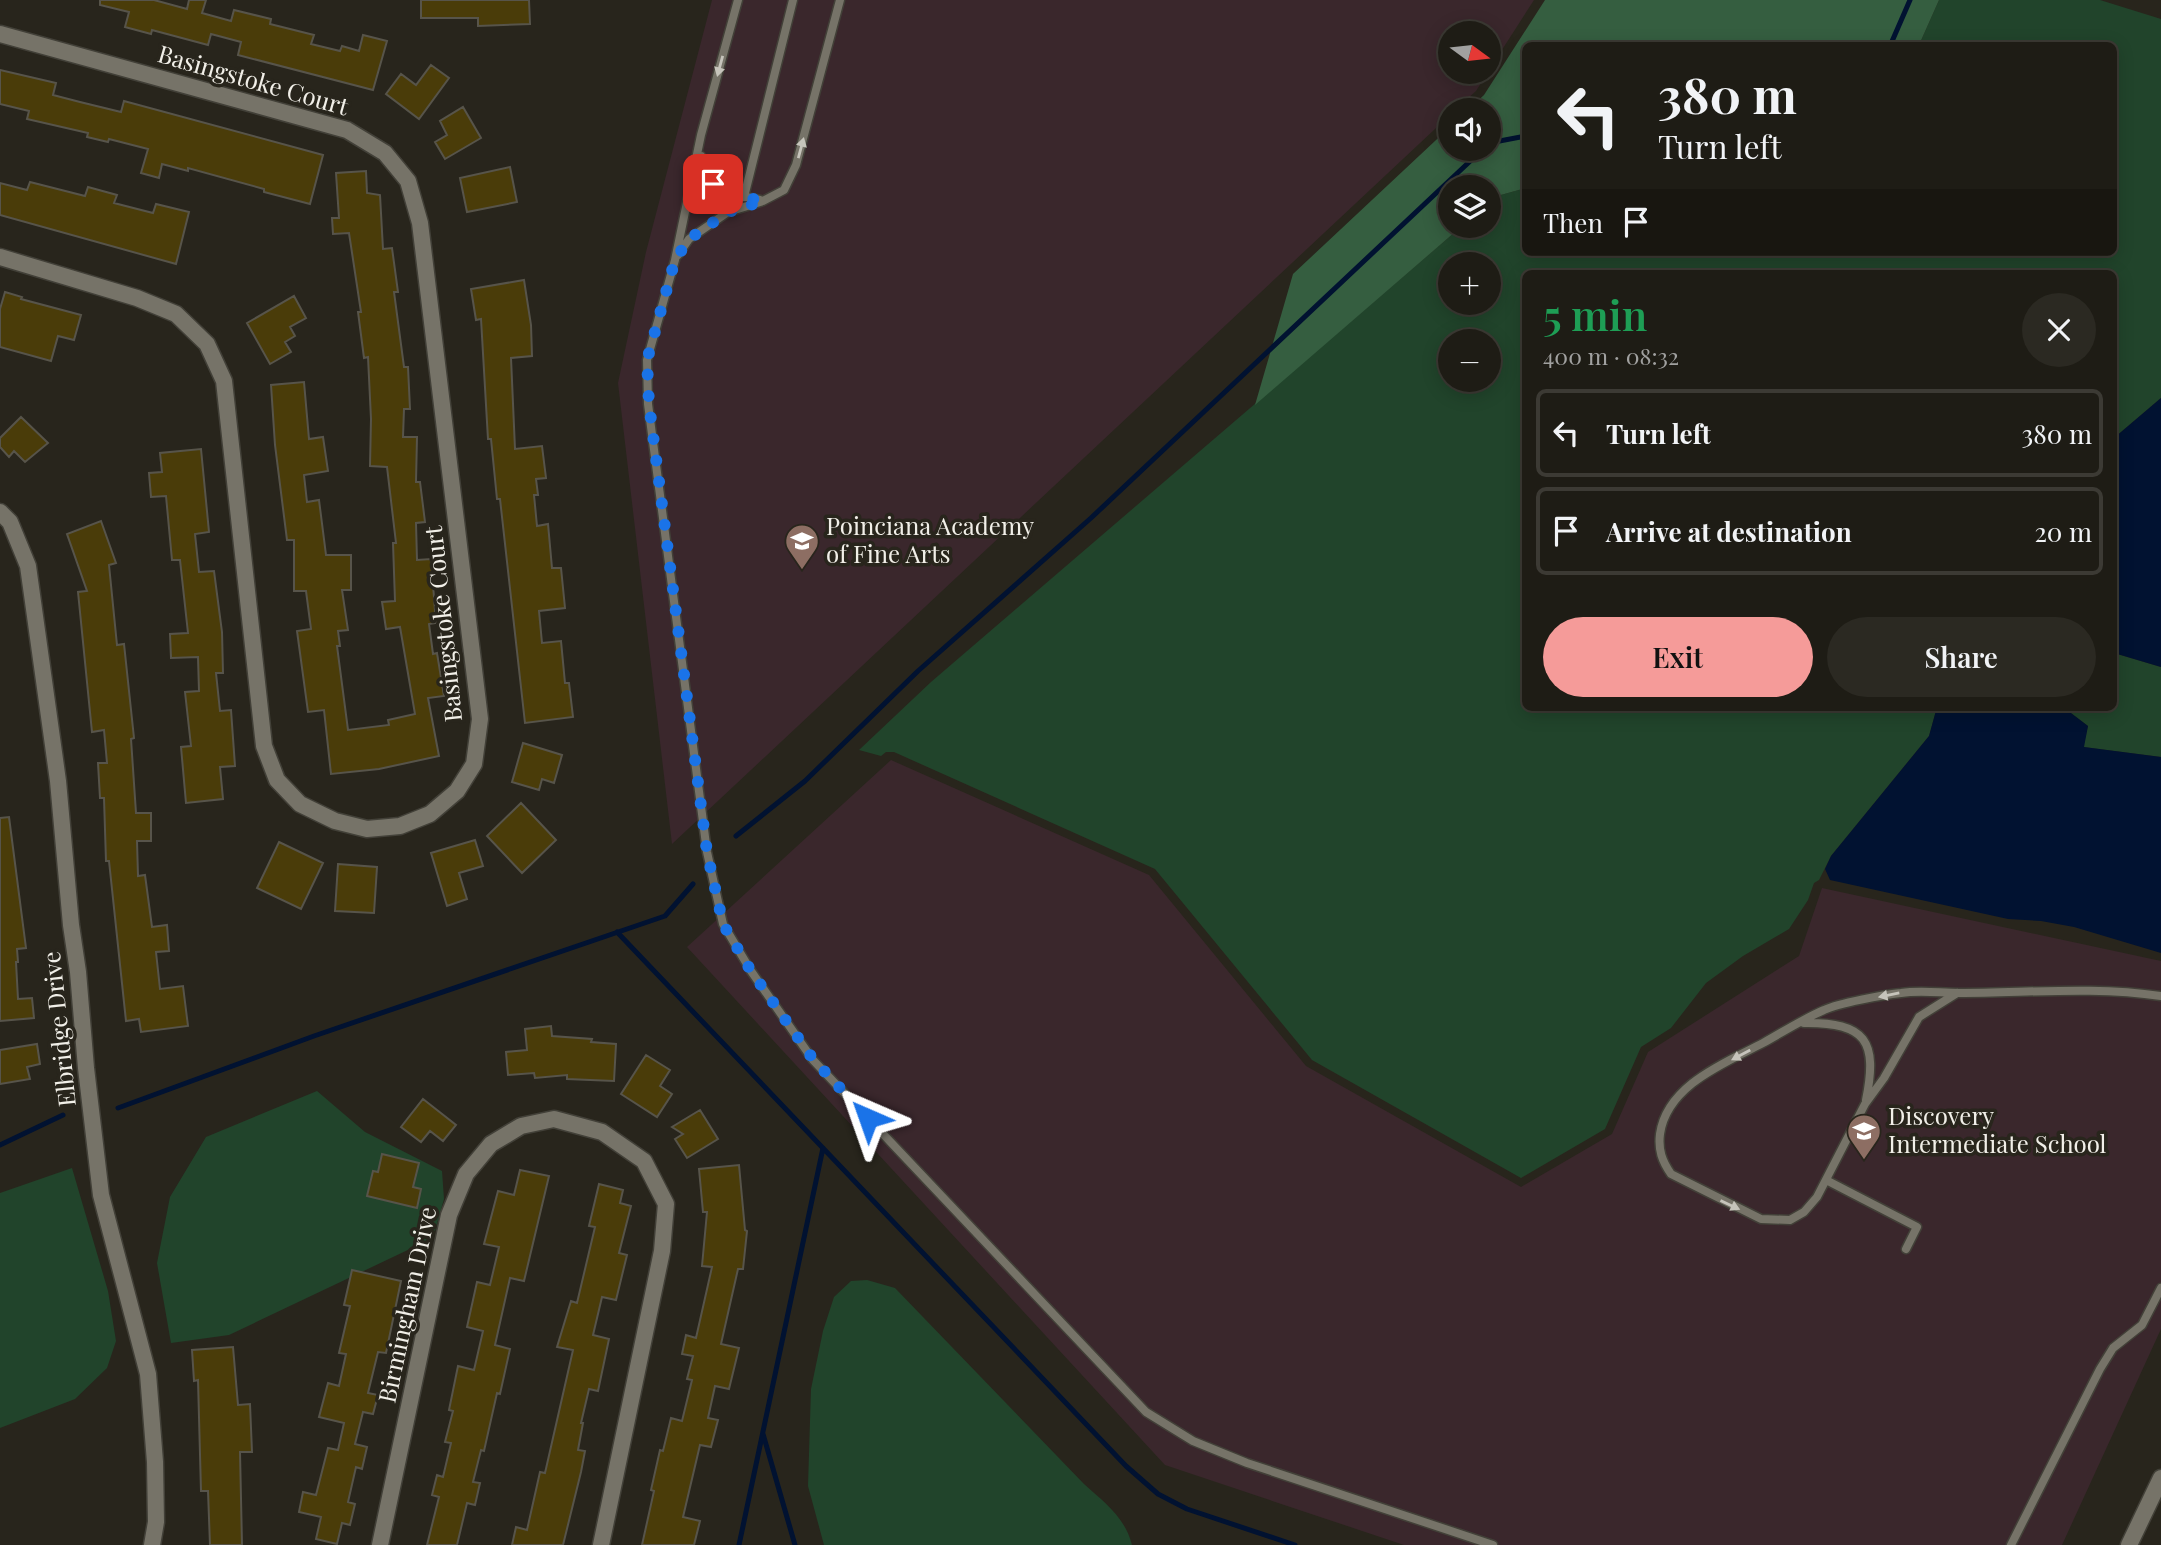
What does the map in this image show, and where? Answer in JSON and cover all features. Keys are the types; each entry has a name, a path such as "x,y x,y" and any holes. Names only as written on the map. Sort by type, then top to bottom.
{"street":[{"name":"Basingstoke Court","path":"0,34 347,130 385,153 408,181 421,223 480,719 474,764 457,791 430,814 400,826 367,829 335,821 300,804 277,780 264,746 224,381 207,344 176,314 137,298 0,257"},
{"name":"Elbridge Drive","path":"0,512 10,522 28,566 58,781 101,1195 148,1374 155,1462 156,1522 152,1545"},
{"name":"Birmingham Drive","path":"380,1545 449,1215 466,1174 491,1144 521,1126 554,1119 602,1132 644,1161 666,1204 662,1251 600,1545"},
{"path":"2129,1545 2161,1478"}],"lane":[{"path":"738,0 701,135 675,260 647,360 649,404 707,852 723,924 751,971 813,1059 1146,1412 1193,1441 1247,1463 1493,1545"},
{"path":"744,197 793,0"},
{"path":"675,260 689,239 728,212 763,201 784,190 796,165 840,0"},
{"path":"701,135 701,165 713,184 744,197 763,201"},
{"path":"1957,993 1919,1017 1884,1078 1865,1104 1817,1197 1804,1212 1790,1220 1761,1219 1671,1174 1662,1162 1662,1127 1672,1102 1720,1066 1825,1009 1900,993 1931,991 2079,991 2161,996"},
{"path":"1801,1023 1836,1024 1856,1032 1863,1039 1871,1058 1872,1072 1865,1104"},
{"path":"1826,1180 1917,1227 1906,1249"},
{"path":"2011,1545 2104,1362 2113,1348 2142,1325 2161,1288"}],"shaded area":[{"name":"Poinciana Academy of Fine Arts","path":"712,0 1534,0 1502,50 1502,21 1438,21 1438,84 1480,84 1476,91 1468,98 1438,98 1438,126 672,844 618,383 646,252"},
{"name":"Discovery Intermediate School","path":"891,760 1149,875 1306,1066 1521,1187 1612,1134 1648,1052 1799,956 1822,888 2161,961 2161,1329 2062,1545 1404,1545 1165,1465 687,947"}],"green space":[{"path":"1545,0 1939,0 1920,42 1522,42 1522,189 1501,195 1501,175 1438,175 1438,238 1448,238 1255,405 1293,274 1438,138 1438,161 1501,161 1501,98 1481,98 1491,84 1502,84 1502,67"},
{"path":"1939,0 2100,0 2161,19 2161,398 2117,435 2117,270 1522,270 1522,711 1936,711 1929,736 1831,856 1789,929 1743,956 1706,983 1671,1028 1641,1047 1605,1129 1521,1178 1312,1060 1155,869 894,752 886,752 881,756 859,750 931,682 1448,238 1501,238 1501,195 1522,189 1522,256 2117,256 2117,42 1920,42"},
{"path":"2117,654 2161,667 2161,757 2083,747 2088,726 2068,711 2117,711"},
{"path":"317,1091 365,1132 442,1171 444,1199 433,1238 229,1335 171,1343 157,1263 170,1197 206,1137"},
{"path":"72,1168 108,1291 116,1341 107,1368 75,1399 0,1428 0,1193"},
{"path":"867,1280 895,1288 1113,1511 1124,1526 1132,1545 824,1545 808,1486 811,1389 823,1331 834,1297 851,1281"}],"water":[{"path":"2161,398 2161,667 2117,654 2117,435"},
{"path":"1936,711 2068,711 2088,726 2084,747 2161,757 2161,953 2074,927 2008,919 1830,880 1825,869 1831,856 1929,736"}],"building":[{"path":"100,0 154,0 187,9 189,0 206,0 202,13 231,21 234,10 271,19 270,24 314,35 311,44 340,51 342,46 359,51 363,35 387,41 373,90 238,55 241,42 211,34 208,45 152,30 151,34 125,27 129,12 100,5"},
{"path":"421,0 529,0 530,24 478,26 478,18 421,18"},
{"path":"431,65 449,78 419,119 386,94 401,74 416,85"},
{"path":"0,70 56,83 53,95 121,112 124,101 323,155 310,204 188,168 188,171 162,164 159,178 141,173 148,149 109,139 108,142 87,137 88,133 27,119 29,111 0,104"},
{"path":"463,107 481,138 445,159 435,142 447,135 440,121"},
{"path":"510,167 517,202 467,212 460,178"},
{"path":"366,171 367,193 380,195 383,249 392,248 398,292 394,292 404,367 408,367 410,409 404,409 403,437 417,437 416,482 420,482 425,522 416,523 417,560 431,559 436,623 429,624 433,654 437,653 444,696 428,698 439,756 379,769 331,774 324,710 308,712 297,631 311,629 306,591 294,591 294,540 287,540 275,445 271,385 304,382 309,439 323,437 328,471 304,475 307,502 319,500 326,555 351,555 351,590 342,590 348,630 338,631 340,646 337,646 348,730 389,725 388,720 415,714 400,627 386,629 382,602 395,601 393,543 396,543 387,467 370,466 368,357 364,358 358,312 361,312 349,233 333,234 332,218 339,218 336,173"},
{"path":"30,182 85,196 88,187 117,195 114,203 153,213 156,204 189,212 176,264 0,215 0,183 27,190"},
{"path":"524,280 531,325 532,356 511,358 515,449 542,446 546,478 536,479 538,495 534,495 537,526 548,524 552,568 561,568 565,608 539,611 542,643 561,641 565,683 569,683 573,717 525,723 500,499 497,499 491,439 488,439 481,319 476,320 471,289"},
{"path":"5,292 81,315 74,340 58,336 51,361 0,347 0,309"},
{"path":"294,296 306,318 290,327 295,336 285,342 291,352 270,364 247,323"},
{"path":"21,417 48,443 25,462 14,451 9,457 0,447 0,438"},
{"path":"201,449 209,532 195,534 199,572 214,571 222,632 223,673 216,673 220,711 231,710 235,766 220,767 223,799 186,803 181,747 191,746 185,692 199,691 198,657 171,658 170,634 188,633 180,560 172,560 166,496 151,497 149,473 162,472 160,453"},
{"path":"101,521 116,563 109,565 117,645 124,644 134,738 131,739 136,813 151,813 151,841 137,841 138,876 145,875 152,927 167,925 169,951 156,952 160,989 183,986 188,1026 141,1032 139,1019 126,1021 109,861 106,861 104,798 100,798 98,763 107,763 104,730 92,732 78,592 87,591 67,534"},
{"path":"523,743 562,755 554,783 542,779 539,790 512,782"},
{"path":"521,803 556,840 522,873 487,836"},
{"path":"9,817 26,948 17,949 18,999 32,998 34,1018 0,1021 0,818"},
{"path":"475,840 483,866 459,873 467,899 447,906 431,853"},
{"path":"279,842 323,863 301,909 257,888"},
{"path":"338,864 377,867 374,913 335,911"},
{"path":"551,1026 552,1036 616,1044 614,1081 567,1079 567,1075 535,1078 534,1073 508,1075 506,1052 527,1050 525,1029"},
{"path":"37,1044 40,1064 27,1067 30,1079 0,1084 0,1050"},
{"path":"646,1055 670,1070 660,1086 672,1094 657,1117 621,1094"},
{"path":"423,1099 456,1125 443,1141 430,1131 421,1142 401,1127"},
{"path":"700,1110 718,1139 687,1158 675,1139 683,1134 672,1127"},
{"path":"382,1154 419,1163 413,1187 421,1189 417,1208 367,1196 373,1171 378,1172"},
{"path":"739,1165 747,1231 743,1269 738,1269 721,1344 739,1348 729,1389 715,1386 708,1418 718,1420 711,1447 700,1445 683,1517 700,1521 694,1545 642,1545 660,1450 663,1451 671,1418 682,1421 692,1380 687,1379 693,1356 682,1354 686,1335 696,1338 712,1267 702,1266 707,1212 703,1212 699,1169"},
{"path":"520,1170 549,1176 524,1281 510,1278 495,1345 510,1349 500,1394 497,1393 484,1451 481,1450 473,1482 480,1483 475,1505 467,1503 457,1545 427,1545 439,1497 432,1495 437,1475 443,1477 451,1443 445,1442 453,1411 449,1410 458,1366 474,1370 483,1331 467,1327 477,1282 490,1285 499,1247 484,1244 498,1191 514,1195"},
{"path":"599,1184 623,1190 620,1203 631,1206 619,1253 627,1255 616,1300 602,1297 593,1335 609,1339 598,1391 589,1389 581,1423 578,1450 585,1451 581,1472 563,1545 512,1545 516,1527 527,1530 540,1472 545,1473 573,1350 557,1347 571,1301 577,1303 595,1227 589,1226"},
{"path":"352,1270 401,1281 386,1353 378,1352 368,1393 378,1395 373,1414 363,1412 355,1444 367,1447 362,1469 356,1467 348,1502 355,1504 350,1525 342,1523 337,1544 316,1539 321,1517 299,1512 303,1492 316,1495 328,1448 338,1450 344,1423 319,1417 328,1383 339,1386 346,1354 339,1353 350,1306 344,1305"},
{"path":"233,1347 238,1405 250,1404 252,1452 240,1452 242,1545 210,1545 208,1491 201,1491 198,1380 194,1381 192,1350"}],"waterway":[{"path":"1892,42 1910,0"},
{"path":"1501,141 1522,137"},
{"path":"736,836 805,781 918,671 1091,518 1470,161"},
{"path":"118,1108 314,1036 665,916 693,884"},
{"path":"617,932 1126,1466 1158,1494 1187,1509 1295,1545"},
{"path":"0,1145 63,1115"},
{"path":"739,1545 823,1148"},
{"path":"763,1434 795,1545"}],"place":[{"name":"Poinciana Academy of Fine Arts","path":"802,571"},
{"name":"Discovery Intermediate School","path":"1864,1161"}],"route":[{"path":"713,184 740,196 763,201 728,212 689,239 675,260 647,360 649,404 707,852 723,924 751,971 813,1059 868,1118"}]}
